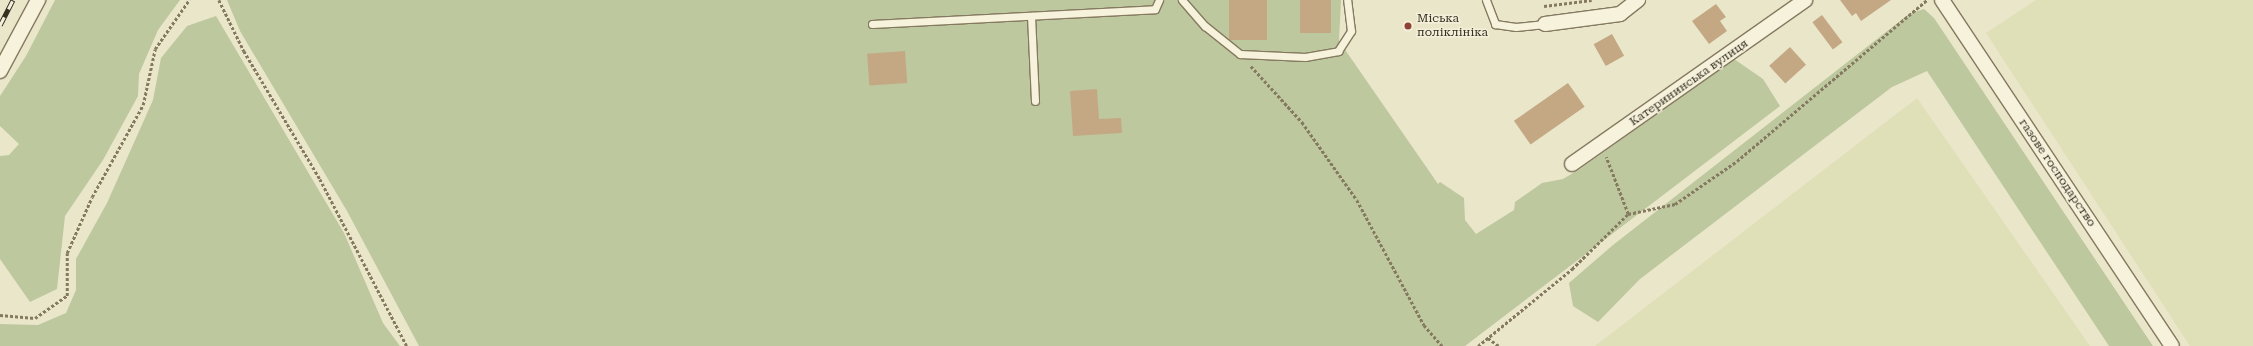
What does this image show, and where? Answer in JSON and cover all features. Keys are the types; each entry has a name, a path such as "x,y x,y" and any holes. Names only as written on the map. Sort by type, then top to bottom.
{"street":[{"path":"0,71 38,0"},
{"path":"1545,24 1620,14 1638,0"},
{"name":"Катерининська вулиця","path":"1572,164 1805,0"},
{"name":"газове господарство","path":"1942,0 2172,346"}],"lane":[{"path":"872,24 1155,9 1159,0"},
{"path":"1182,0 1205,26 1240,54 1305,57 1338,51 1351,31 1348,0"},
{"path":"1486,0 1495,24 1516,27 1545,24"},
{"path":"1031,16 1035,101"}],"path":[{"path":"0,314 35,318 67,296 67,253 92,197 143,106 155,49 189,0"},
{"path":"219,0 244,51 320,179 407,346"},
{"path":"1544,6 1592,0"},
{"path":"1478,346 1572,269 1628,214 1675,204 1738,161 1927,0"},
{"path":"1240,54 1302,122 1357,200 1424,325 1442,346"},
{"path":"1600,144 1628,214"},
{"path":"1488,338 1499,346"}],"green space":[{"path":"55,0 180,0 158,30 139,74 138,96 103,160 65,216 57,289 30,302 0,259 0,156 9,155 19,144 0,126 0,96 26,56"},
{"path":"227,0 1341,0 1339,41 1438,184 1440,182 1464,198 1465,220 1476,234 1514,210 1515,202 1542,183 1563,179 1580,169 1734,59 1763,79 1780,106 1465,346 419,346 347,211 240,31"},
{"path":"2036,0 2253,0 2253,346 2190,346 1986,33"},
{"path":"1924,9 1934,18 2153,346 2109,346 1927,71 1892,87 1640,279 1598,322 1573,306 1569,283 1613,245 1909,14"},
{"path":"216,16 344,233 383,323 400,346 0,346 0,324 38,325 66,313 76,290 76,259 107,203 153,100 161,58 187,26"},
{"path":"1917,98 2090,346 1595,346"}],"building":[{"path":"1229,0 1267,0 1267,40 1229,40"},
{"path":"1300,0 1331,0 1331,33 1300,33"},
{"path":"1840,0 1891,0 1861,21 1856,13 1852,16"},
{"path":"1716,4 1726,17 1720,21 1727,31 1709,44 1692,21"},
{"path":"1822,15 1842,42 1833,49 1812,22"},
{"path":"1612,34 1624,56 1606,66 1594,44"},
{"path":"1790,47 1806,65 1785,84 1769,66"},
{"path":"905,51 907,83 869,86 867,54"},
{"path":"1568,83 1585,107 1531,145 1514,121"},
{"path":"1097,89 1099,119 1121,118 1122,133 1073,136 1070,91"}],"railway":[{"path":"0,25 13,0"}],"place":[{"name":"Міська поліклініка","path":"1408,26"}]}
